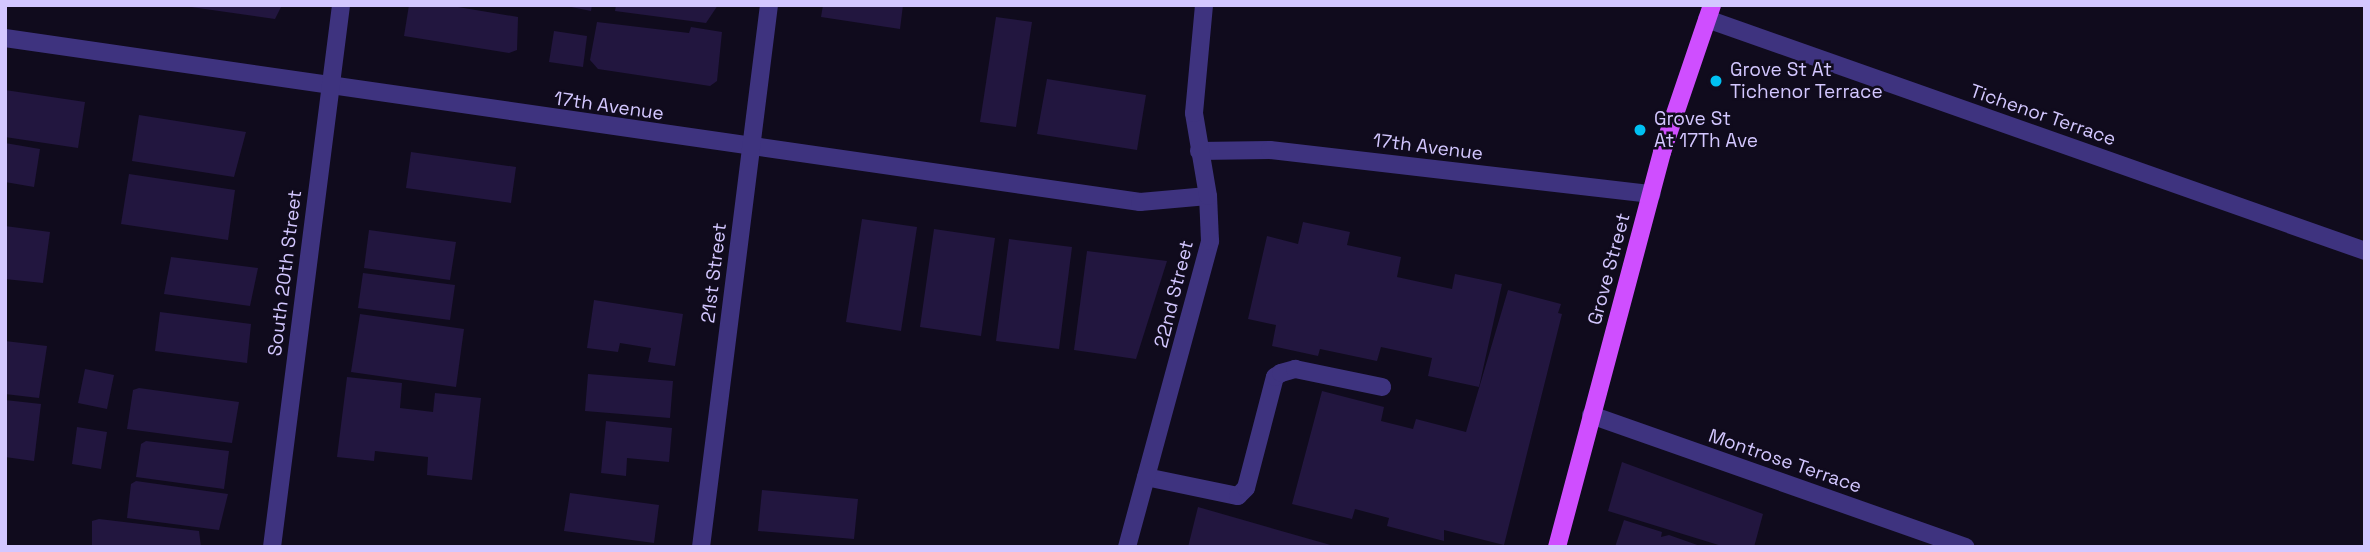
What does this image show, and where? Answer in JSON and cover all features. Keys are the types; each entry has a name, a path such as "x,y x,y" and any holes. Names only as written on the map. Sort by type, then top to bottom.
{"main road":[{"name":"Grove Street","path":"1557,547 1651,194 1710,12"}],"street":[{"name":"South 20th Street","path":"272,547 341,5"},
{"name":"21st Street","path":"701,547 769,5"},
{"name":"22nd Street","path":"1127,547 1206,262 1208,197 1199,151 1194,90 1204,5"},
{"name":"Tichenor Terrace","path":"1710,12 2365,251"},
{"name":"17th Avenue","path":"5,38 751,148 1140,202 1208,197"},
{"name":"17th Avenue","path":"1199,151 1270,150 1651,194"},
{"path":"1146,477 1238,496 1246,488 1275,377 1295,369 1382,387"},
{"name":"Montrose Terrace","path":"1591,415 1965,547"}],"building":[{"path":"191,5 282,5 275,19 191,7"},
{"path":"409,5 446,5 518,17 517,50 509,53 404,36"},
{"path":"561,5 592,5 591,11"},
{"path":"616,5 718,5 706,23 615,11"},
{"path":"823,5 903,5 900,29 821,17"},
{"path":"996,17 1032,22 1016,127 980,122"},
{"path":"597,22 689,33 691,27 722,32 717,81 710,86 598,69 590,60"},
{"path":"554,31 587,36 583,67 549,62"},
{"path":"1047,79 1146,95 1137,150 1037,134"},
{"path":"5,90 85,102 78,148 5,137"},
{"path":"139,115 246,132 234,177 132,161"},
{"path":"5,143 40,149 34,187 5,182"},
{"path":"411,152 516,167 511,203 406,188"},
{"path":"129,174 235,190 228,240 121,224"},
{"path":"862,219 917,227 901,331 846,322"},
{"path":"1303,222 1350,232 1347,245 1401,257 1397,277 1452,289 1455,274 1502,284 1479,387 1428,376 1432,358 1381,347 1377,361 1320,349 1318,356 1272,346 1276,325 1248,319 1267,236 1298,244"},
{"path":"5,226 50,232 43,283 5,279"},
{"path":"934,229 995,238 981,336 920,327"},
{"path":"369,230 456,242 450,280 364,268"},
{"path":"1009,239 1072,247 1059,349 996,341"},
{"path":"1087,251 1167,261 1136,359 1074,350"},
{"path":"171,257 258,268 250,306 164,294"},
{"path":"363,273 455,285 450,320 358,308"},
{"path":"1508,290 1561,304 1558,313 1562,314 1504,545 1444,530 1444,541 1387,526 1389,518 1355,509 1352,519 1292,504 1322,391 1384,407 1381,421 1413,429 1416,419 1466,432"},
{"path":"594,300 683,314 675,366 648,362 651,348 620,343 618,352 587,348"},
{"path":"160,312 251,324 247,363 155,351"},
{"path":"360,314 464,329 456,387 351,372"},
{"path":"5,341 47,346 39,398 5,394"},
{"path":"85,369 114,375 107,409 78,403"},
{"path":"588,374 673,381 670,418 585,411"},
{"path":"347,377 402,383 400,408 433,412 435,393 481,398 472,480 427,475 428,457 375,451 374,461 337,457"},
{"path":"139,388 239,402 232,443 127,429 133,390"},
{"path":"5,400 41,404 34,461 5,457"},
{"path":"606,421 672,428 669,462 627,458 626,476 601,473"},
{"path":"77,427 107,432 101,469 72,464"},
{"path":"146,441 229,451 224,489 136,477 141,444"},
{"path":"1622,462 1763,514 1754,547 1725,547 1608,511"},
{"path":"136,481 228,494 219,530 127,518 131,484"},
{"path":"762,490 858,499 854,539 758,531"},
{"path":"570,493 659,505 654,543 564,531"},
{"path":"1198,507 1334,546 1334,547 1188,547"},
{"path":"99,519 199,531 201,547 92,547 92,521"},
{"path":"1624,520 1662,532 1661,537 1669,535 1703,547 1615,547"}],"place":[{"name":"Grove St At Tichenor Terrace","path":"1716,81"},
{"name":"Grove St At 17Th Ave","path":"1640,130"}]}
